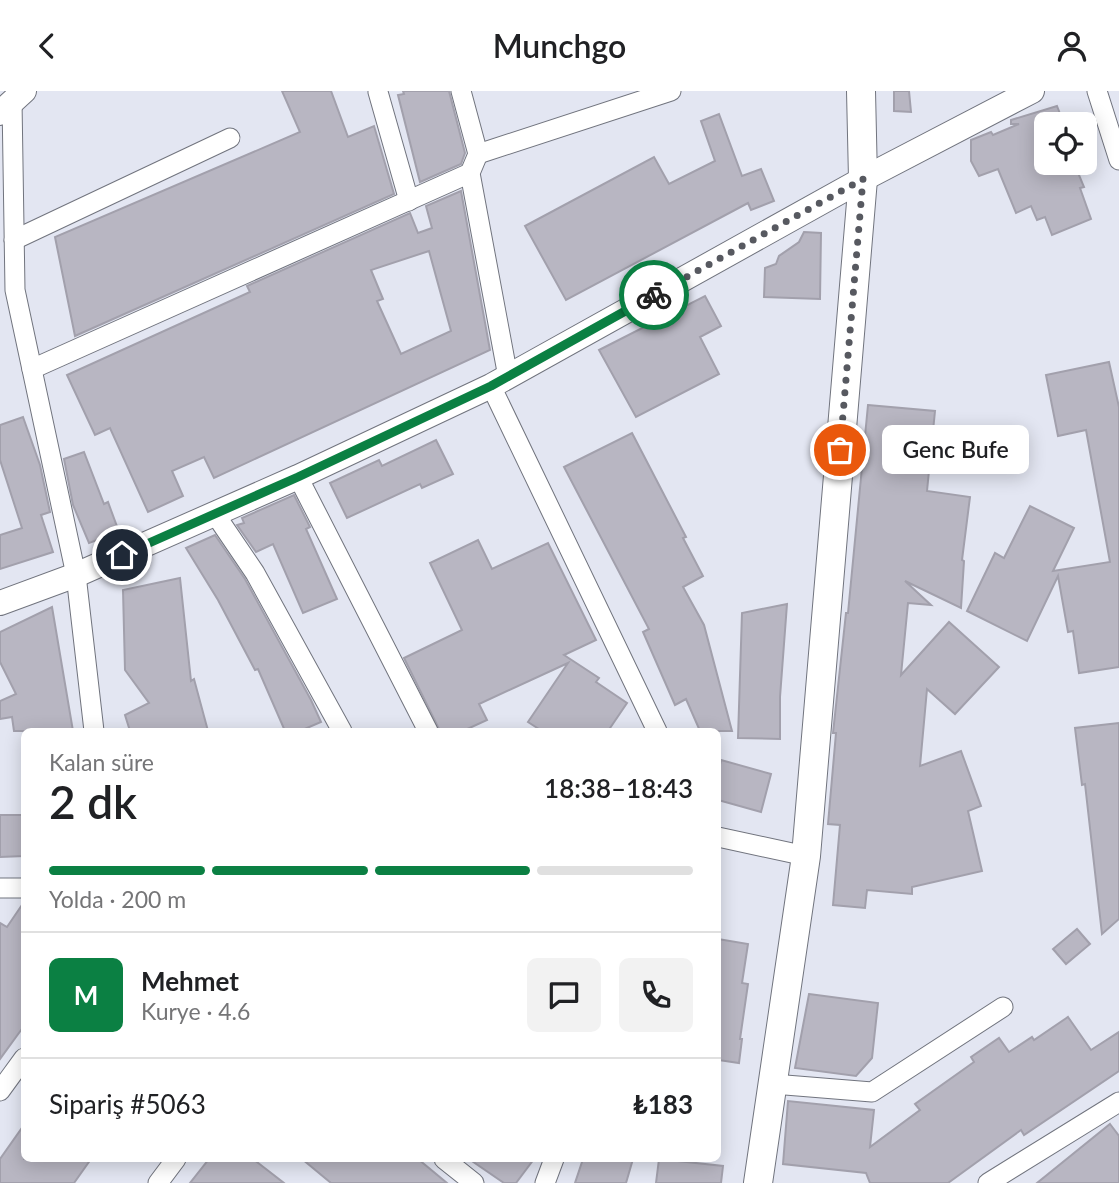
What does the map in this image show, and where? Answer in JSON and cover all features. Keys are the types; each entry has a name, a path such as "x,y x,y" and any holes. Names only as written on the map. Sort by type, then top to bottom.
{"main road":[{"path":"758,1183 806,856 863,179 861,91"}],"street":[{"path":"461,91 478,153 470,173 499,381 656,728"},
{"path":"478,153 671,91"},
{"path":"0,603 76,575 215,514 499,381 863,179 1032,91"},
{"path":"1097,91 1119,160"},
{"path":"378,92 409,201"},
{"path":"12,102 15,291 76,575 94,728"},
{"path":"14,240 230,138"},
{"path":"32,369 470,173"},
{"path":"298,477 426,728"},
{"path":"215,514 255,573 340,728"},
{"path":"721,838 806,856"},
{"path":"0,888 21,888"},
{"path":"773,1084 872,1092 1003,1007"},
{"path":"0,1091 21,1062"},
{"path":"988,1183 1119,1102"},
{"path":"158,1183 174,1162"},
{"path":"448,1162 474,1183"},
{"path":"545,1183 553,1162"}],"building":[{"path":"282,91 331,91 348,137 374,126 394,194 75,336 55,237 300,132"},
{"path":"403,91 449,91 465,153 461,164 420,182 398,95 404,94"},
{"path":"894,91 909,91 911,112 894,111"},
{"path":"1057,106 1059,112 1037,112"},
{"path":"1034,113 1034,175 1079,175 1084,187 1080,188 1091,219 1052,235 1045,217 1037,220 1031,206 1016,213 998,169 979,176 971,161 971,140 991,132 993,135 1019,124 1011,124 1011,120"},
{"path":"719,114 742,176 761,169 774,201 751,210 748,203 566,300 525,226 654,157 669,184 715,161 701,121"},
{"path":"461,191 490,350 214,478 204,457 172,471 183,496 148,512 110,428 95,435 67,375 250,292 247,286 410,213 418,233 432,228 426,206","holes":["429,251 451,331 401,354 377,301 383,299 371,270"]},
{"path":"804,232 821,233 820,299 764,297 765,268 776,264 779,256 799,242"},
{"path":"705,296 721,326 700,337 719,374 636,417 599,350"},
{"path":"1109,362 1119,407 1119,667 1079,673 1073,631 1068,632 1058,576 1027,641 967,611 995,553 1004,558 1030,506 1074,528 1053,571 1110,562 1086,430 1058,436 1046,375"},
{"path":"868,405 935,411 927,491 970,497 962,560 961,608 905,581 931,605 908,603 901,675 949,622 999,667 955,714 927,689 920,766 961,751 981,806 968,811 982,871 912,887 912,894 867,890 865,908 833,905 840,825 828,824 836,733 833,733 848,613"},
{"path":"23,417 40,465 50,512 41,515 53,552 0,569 0,535 22,528 0,460 0,425"},
{"path":"632,433 686,537 683,538 703,576 683,587 704,625 732,731 699,728 686,699 675,705 643,632 649,629 564,467"},
{"path":"436,440 453,474 422,488 420,484 347,518 330,483 379,460 382,466"},
{"path":"84,452 104,504 108,502 119,532 89,543 73,505 64,459"},
{"path":"294,495 310,527 306,529 337,599 303,613 273,544 256,552 237,525 244,523 242,518"},
{"path":"215,535 245,579 321,722 307,728 284,728 258,669 255,670 218,600 186,548"},
{"path":"478,540 492,569 548,543 596,640 564,655 599,678 596,682 627,703 610,728 537,728 528,722 568,663 479,704 487,720 470,728 439,728 404,658 462,630 430,563"},
{"path":"180,578 191,681 194,679 207,728 129,728 125,715 149,703 125,670 123,590"},
{"path":"787,604 780,697 780,739 738,738 742,613"},
{"path":"52,607 72,728 21,728 21,731 14,731 12,717 0,719 0,701 16,694 0,662 0,632"},
{"path":"1119,723 1119,919 1102,934 1085,784 1082,785 1075,728"},
{"path":"721,760 771,774 761,812 721,801"},
{"path":"0,815 21,815 21,856 0,857"},
{"path":"21,906 21,1030 0,1059 0,923 7,927"},
{"path":"1077,929 1090,944 1066,964 1053,949"},
{"path":"721,940 748,944 742,983 748,984 739,1063 721,1060"},
{"path":"809,994 878,1003 872,1058 856,1076 795,1068"},
{"path":"1068,1017 1091,1050 1119,1032 1119,1071 1024,1135 1021,1130 948,1183 870,1183 866,1173 783,1164 788,1101 874,1110 870,1147 920,1110 915,1104 974,1062 971,1057 999,1038 1009,1052 1032,1037 1034,1040"},
{"path":"1110,1124 1119,1136 1119,1183 1037,1183"},
{"path":"21,1129 21,1162 89,1162 74,1183 0,1183 0,1159"},
{"path":"207,1162 257,1162 284,1183 190,1183"},
{"path":"306,1162 422,1162 447,1183 331,1183"},
{"path":"473,1162 532,1162 516,1183 504,1183"},
{"path":"582,1162 632,1162 626,1183 575,1183"},
{"path":"659,1162 723,1166 721,1183 656,1183"}],"way so far":[{"path":"654,295 863,179 840,450"}],"place":[{"name":"Genc Bufe","path":"840,450"}],"route":[{"path":"122,555 298,477 491,386 654,295"}]}
